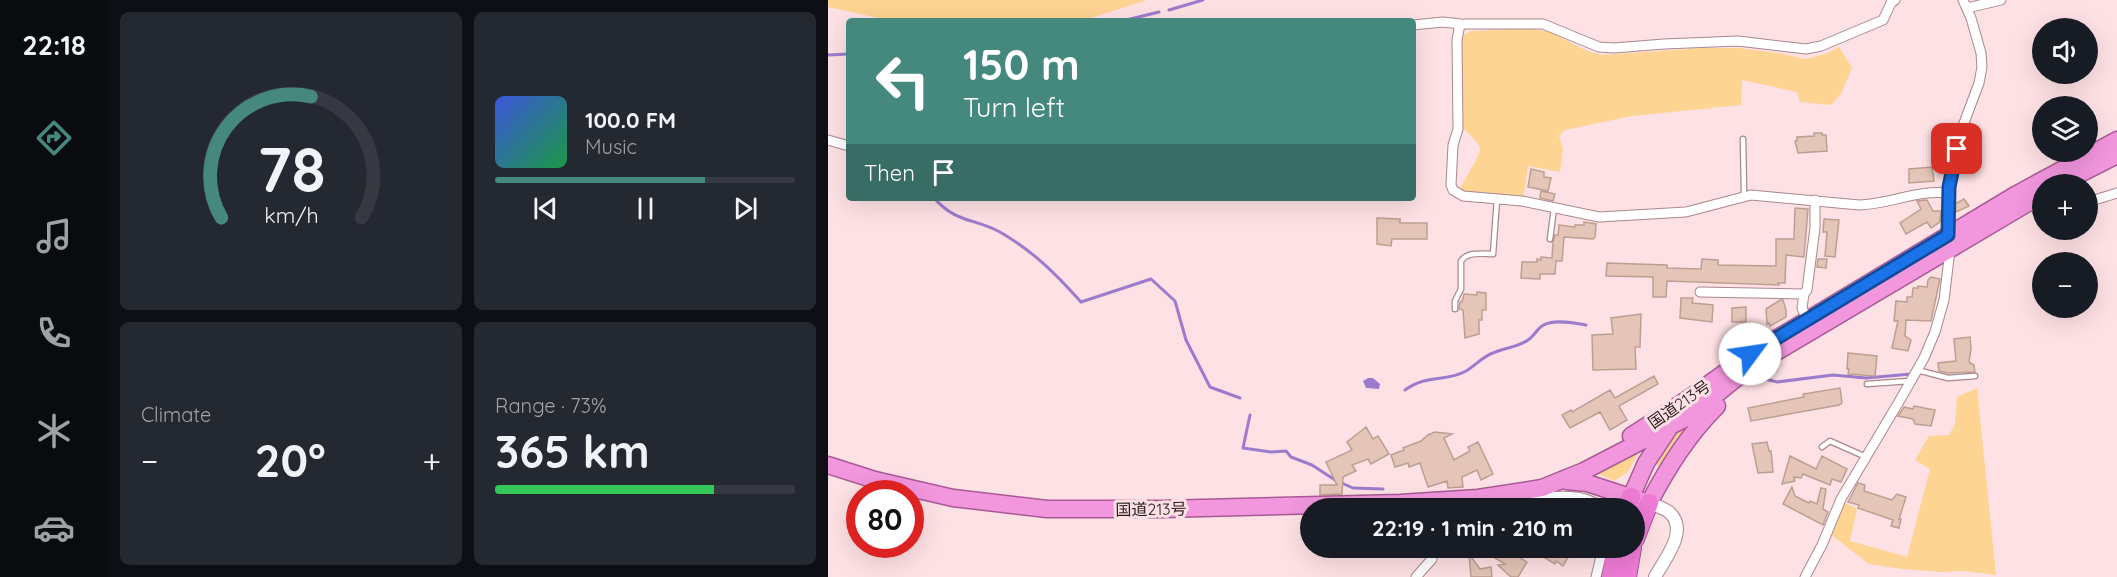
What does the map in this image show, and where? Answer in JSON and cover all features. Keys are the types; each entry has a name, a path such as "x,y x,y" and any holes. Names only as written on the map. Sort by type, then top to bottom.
{"highway":[{"name":"国道213号","path":"1478,498 1542,488 1562,481 1669,428 1695,412 1747,370 1801,338 2063,168 2117,140"},
{"path":"2080,174 2117,155"},
{"name":"国道213号","path":"1478,498 1533,482 1590,458 1634,435 1750,354 1807,320 2032,200"},
{"path":"1645,513 1679,451 1699,424 1745,380 1801,338"},
{"path":"1631,498 1646,463 1669,428 1684,408 1714,380"},
{"name":"国道213号","path":"828,465 875,480 925,492 964,500 1021,507 1087,510 1300,507"},
{"path":"1533,482 1555,479 1576,470 1584,471 1622,498"},
{"path":"1562,481 1578,481 1617,498"},
{"path":"1611,577 1614,558"},
{"path":"1627,577 1630,558"}],"street":[{"path":"1416,25 1443,22 1543,24 1599,48 1738,41 1806,49 1821,46 1883,20 1891,3 1895,0"},
{"path":"1805,577 1822,545 1841,499 1911,381 1935,332 1944,300 1949,243 1948,193 1952,167 1961,131 1982,68 1981,53 1965,4 2001,0"},
{"path":"1460,24 1457,40 1458,129 1453,146 1451,185 1453,190 1463,196 1530,202 1599,217 1665,214 1701,209 1746,196 1769,195 1867,205 1924,192 1948,193"},
{"path":"828,140 846,145"},
{"path":"2098,199 2117,193"},
{"path":"1807,320 1802,308 1804,294 1807,290 1815,228 1815,200"},
{"path":"1700,292 1804,294"},
{"path":"1555,498 1570,496 1580,498"},
{"path":"1649,503 1671,514 1677,532 1674,544 1655,577"},
{"path":"1416,577 1432,558"},
{"path":"1596,577 1601,558"}],"lane":[{"path":"1743,139 1744,193 1746,196"},
{"path":"1455,309 1455,301 1461,289 1461,261 1463,258 1467,255 1493,254 1497,199"},
{"path":"1550,239 1554,208"},
{"path":"1917,370 1948,378 1975,376"},
{"path":"1867,384 1911,381"},
{"path":"1822,447 1830,441 1866,457"}],"shaded area":[{"path":"828,0 1147,0 1090,18 879,18 828,7"},
{"path":"1524,29 1544,31 1603,55 1702,48 1739,48 1805,59 1825,54 1839,47 1852,68 1841,94 1831,105 1800,102 1797,92 1742,80 1741,105 1632,116 1565,130 1559,136 1563,149 1560,172 1528,166 1523,199 1459,192 1480,151 1476,142 1460,125 1460,37 1471,31"},
{"path":"1373,378 1380,384 1379,389 1366,388 1363,381"},
{"path":"1977,388 1996,575 1964,571 1902,569 1869,564 1830,534 1843,502 1857,509 1850,541 1907,557 1930,469 1915,460 1929,436 1949,435 1955,424 1957,397"},
{"path":"1691,422 1661,467 1653,463 1676,429"},
{"path":"1639,451 1628,472 1614,481 1599,474 1598,471"}],"building":[{"path":"1814,133 1826,135 1827,151 1798,153 1795,141 1797,137 1814,136"},
{"path":"1932,167 1934,181 1909,183 1909,169"},
{"path":"1531,169 1544,172 1544,177 1551,178 1548,191 1528,187"},
{"path":"1541,191 1555,194 1553,201 1540,198"},
{"path":"1964,199 1969,206 1956,212 1955,204"},
{"path":"1927,200 1933,211 1941,211 1940,222 1931,228 1927,222 1906,234 1900,223 1921,209 1917,201"},
{"path":"1795,208 1808,209 1804,257 1786,255 1785,283 1778,283 1779,285 1667,281 1666,297 1653,297 1653,277 1606,276 1607,263 1667,265 1667,268 1701,269 1702,259 1718,260 1718,265 1776,266 1776,239 1794,239"},
{"path":"1377,218 1400,219 1400,223 1427,223 1427,239 1392,239 1391,246 1377,244"},
{"path":"1824,219 1839,220 1835,257 1825,256 1827,232 1823,232"},
{"path":"1584,222 1596,224 1595,237 1593,239 1564,237 1562,261 1556,261 1555,274 1540,274 1540,279 1521,278 1522,262 1537,262 1537,259 1541,260 1541,257 1552,258 1553,242 1555,235 1558,235 1559,225 1575,227 1575,225 1584,225"},
{"path":"1818,259 1827,259 1826,268 1817,267"},
{"path":"1931,277 1940,279 1931,321 1906,320 1905,336 1911,340 1908,351 1892,348 1898,321 1894,321 1896,301 1907,302 1907,297 1912,297 1913,288 1927,287"},
{"path":"1477,292 1486,293 1486,310 1482,310 1482,320 1479,320 1479,334 1465,338 1463,310 1459,309 1460,302 1464,294 1477,295"},
{"path":"1681,298 1693,298 1692,303 1713,305 1712,322 1680,318"},
{"path":"1783,300 1786,317 1770,326 1769,323 1767,324 1766,309"},
{"path":"1746,307 1746,322 1732,322 1732,308"},
{"path":"1641,314 1640,347 1635,347 1636,369 1593,370 1592,335 1613,334 1611,318"},
{"path":"1970,337 1969,362 1974,365 1975,372 1939,371 1938,363 1956,361 1954,339"},
{"path":"1848,353 1877,356 1875,376 1848,374"},
{"path":"1654,376 1658,384 1619,406 1627,420 1610,430 1600,412 1570,428 1562,415 1571,410 1572,412 1610,390 1615,398"},
{"path":"1840,388 1842,403 1839,405 1751,421 1748,408 1804,397 1803,394"},
{"path":"1914,406 1935,410 1931,426 1915,424 1913,419 1898,416 1904,407 1913,409"},
{"path":"1366,427 1373,439 1378,436 1389,454 1371,464 1368,459 1352,465 1356,471 1343,477 1342,494 1320,495 1320,485 1337,485 1326,462 1352,450 1347,442"},
{"path":"1435,432 1452,434 1444,438 1454,460 1470,451 1468,447 1478,442 1493,474 1481,480 1477,470 1462,477 1463,487 1448,488 1447,481 1428,487 1420,463 1409,467 1408,463 1395,467 1391,455"},
{"path":"1767,442 1769,451 1771,451 1773,472 1758,473 1752,444"},
{"path":"1790,456 1816,469 1822,456 1847,469 1841,482 1832,479 1830,485 1803,474 1801,478 1794,477 1795,481 1782,484"},
{"path":"1858,483 1865,485 1864,491 1892,500 1897,494 1906,497 1899,519 1901,519 1899,528 1891,526 1893,520 1858,508 1859,505 1848,502"},
{"path":"1792,487 1795,496 1817,504 1821,488 1826,489 1823,509 1828,512 1823,525 1783,504"},
{"path":"1469,558 1472,558 1480,569 1491,567 1492,577 1471,577"},
{"path":"1495,558 1520,558 1527,562 1518,577 1511,577 1498,565 1505,564"},
{"path":"1545,558 1568,558 1563,566 1556,561 1555,564"}],"waterway":[{"path":"1169,10 1203,0"},
{"path":"1134,18 1159,12"},
{"path":"828,55 846,54"},
{"path":"937,201 950,212 1000,232 1023,247 1053,272 1081,302 1151,279 1175,301 1186,340 1210,387 1240,398"},
{"path":"1405,390 1421,382 1466,371 1489,355 1531,338 1545,324 1562,322 1586,325"},
{"path":"1765,379 1777,382 1833,375 1866,378 1911,374"},
{"path":"1250,415 1243,448 1271,452 1286,451 1291,457 1312,465 1335,480 1353,488 1383,489"}],"route":[{"path":"1750,354 1948,235 1949,187 1957,149"}]}
